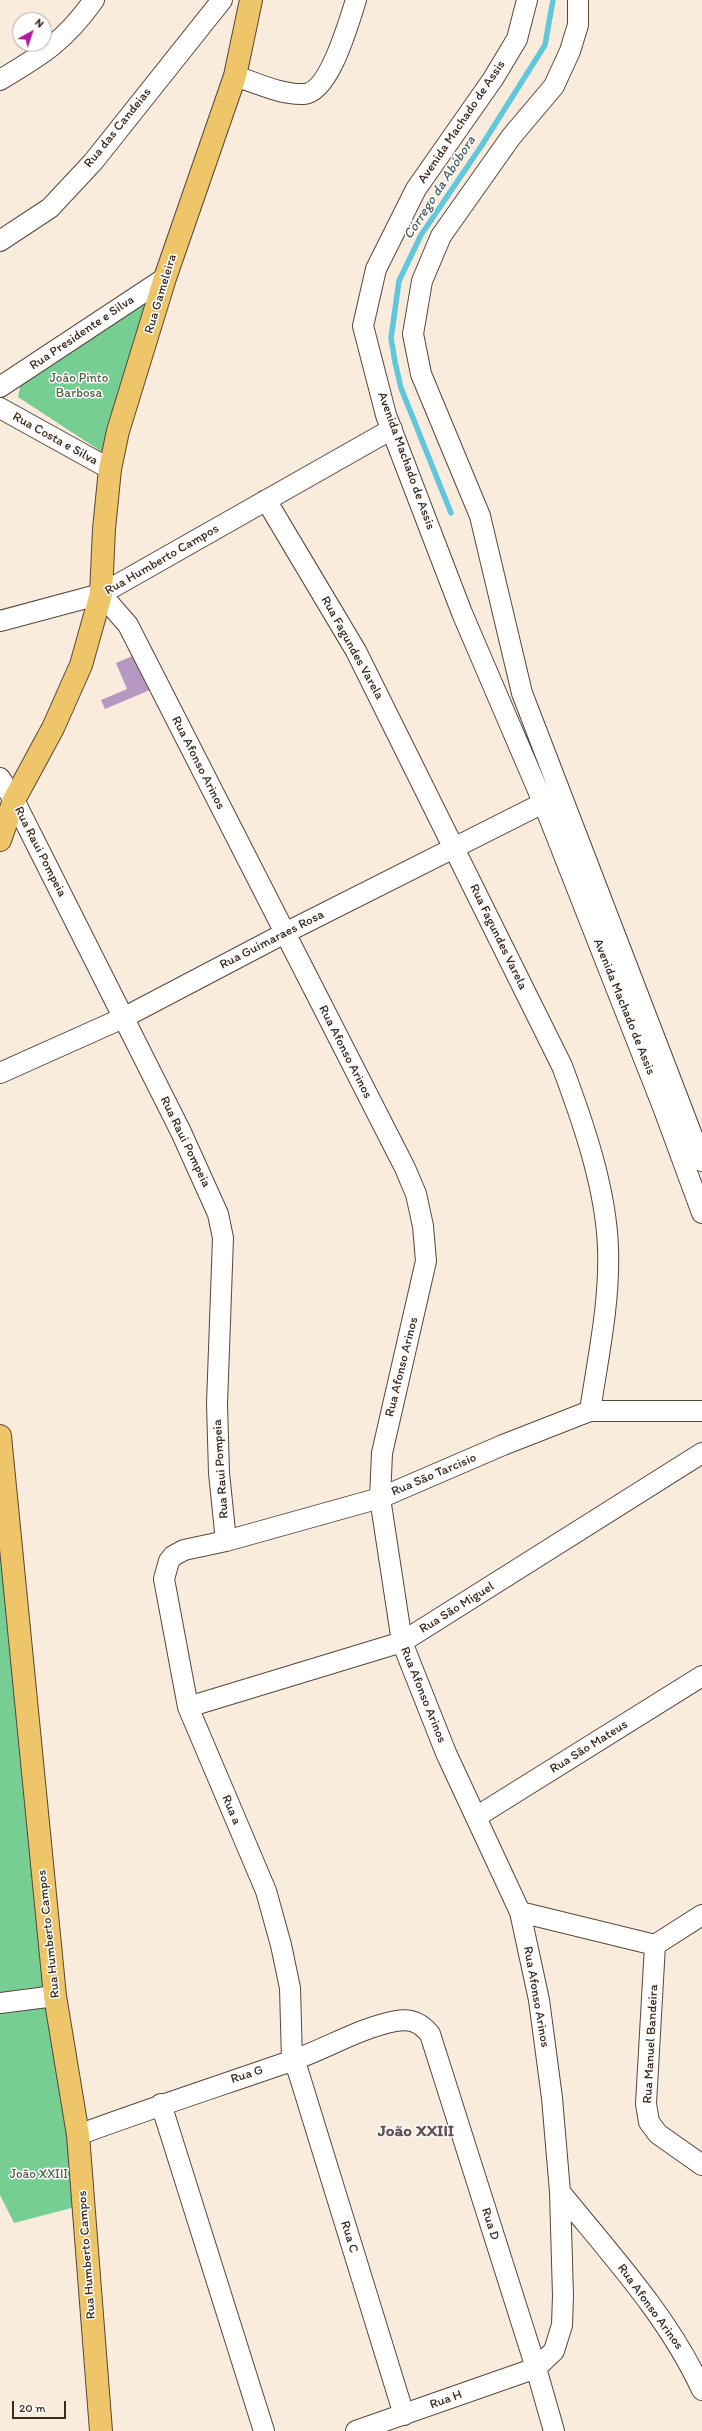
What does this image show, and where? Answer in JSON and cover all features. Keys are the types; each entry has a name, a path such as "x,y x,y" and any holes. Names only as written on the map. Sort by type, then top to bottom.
{"main road":[{"name":"Rua Gameleira","path":"101,594 104,529 110,469 118,431 165,278 235,76 251,0"},
{"name":"Rua Humberto Campos","path":"0,840 14,800 53,728 82,666 101,594"},
{"name":"Rua Humberto Campos","path":"0,1436 55,1996 78,2136 101,2431"}],"street":[{"path":"0,80 48,50 76,25 94,0"},
{"name":"Rua das Candeias","path":"0,241 50,208 93,162 222,0"},
{"path":"235,76 291,93 305,94 314,91 322,82 338,52 356,0"},
{"name":"Avenida Machado de Assis","path":"526,0 517,39 493,80 416,189 376,269 363,326 392,429 462,613 551,798 702,1161"},
{"name":"Avenida Machado de Assis","path":"578,0 578,25 570,51 554,86 511,137 441,236 422,281 413,334 421,374 480,516 522,693 551,798 702,1213"},
{"name":"Rua Presidente e Silva","path":"0,387 165,278"},
{"name":"Rua Costa e Silva","path":"0,408 110,469"},
{"name":"Rua Humberto Campos","path":"101,594 392,429"},
{"name":"Rua Fagundes Varela","path":"266,500 356,652 562,1066 589,1141 608,1247 607,1302 590,1411"},
{"path":"0,621 101,594"},
{"name":"Rua Afonso Arinos","path":"101,594 128,625 405,1168 416,1194 423,1226 426,1261 382,1453 380,1498 402,1642 446,1753 520,1912 539,2000 552,2098 560,2192 563,2296 562,2325 554,2351 536,2368"},
{"name":"Rua Raui Pompeia","path":"0,779 14,800 201,1174 218,1214 223,1238 217,1404 219,1473 226,1541"},
{"name":"Rua Guimaraes Rosa","path":"0,1073 123,1018 285,933 551,798"},
{"name":"Rua São Tarcisio","path":"169,1561 173,1556 184,1550 226,1541 380,1498 503,1445 590,1411 702,1411"},
{"name":"Rua São Miguel","path":"188,1707 402,1642 702,1453"},
{"name":"Rua a","path":"169,1561 164,1579 188,1707 266,1891 281,1945 290,1988 292,2061"},
{"name":"Rua São Mateus","path":"476,1817 702,1676"},
{"path":"520,1912 655,1945 702,1915"},
{"name":"Rua Manuel Bandeira","path":"655,1945 646,2104 649,2122 658,2134 702,2165"},
{"path":"0,2003 55,1996"},
{"name":"Rua G","path":"78,2136 161,2104 292,2061 396,2021 417,2022"},
{"name":"Rua D","path":"417,2022 430,2034 536,2368 554,2431"},
{"name":"Rua C","path":"292,2061 298,2071 404,2415"},
{"path":"161,2104 264,2431"},
{"name":"Rua Afonso Arinos","path":"560,2192 659,2315 689,2362 702,2390"},
{"name":"Rua H","path":"356,2431 536,2368"}],"green space":[{"name":"Joâo Pinto Barbosa","path":"155,293 113,412 102,452 18,397 22,378"},
{"path":"0,1524 83,2205 14,2223 0,2195"}],"building":[{"path":"135,655 150,690 105,709 101,700 127,689 116,663"}],"waterway":[{"name":"Córrego da Abóbora","path":"451,513 401,388 395,362 391,338 399,281 421,235 482,145 545,45 553,0"}],"district":[{"name":"João XXIII","path":"416,2132"}]}
